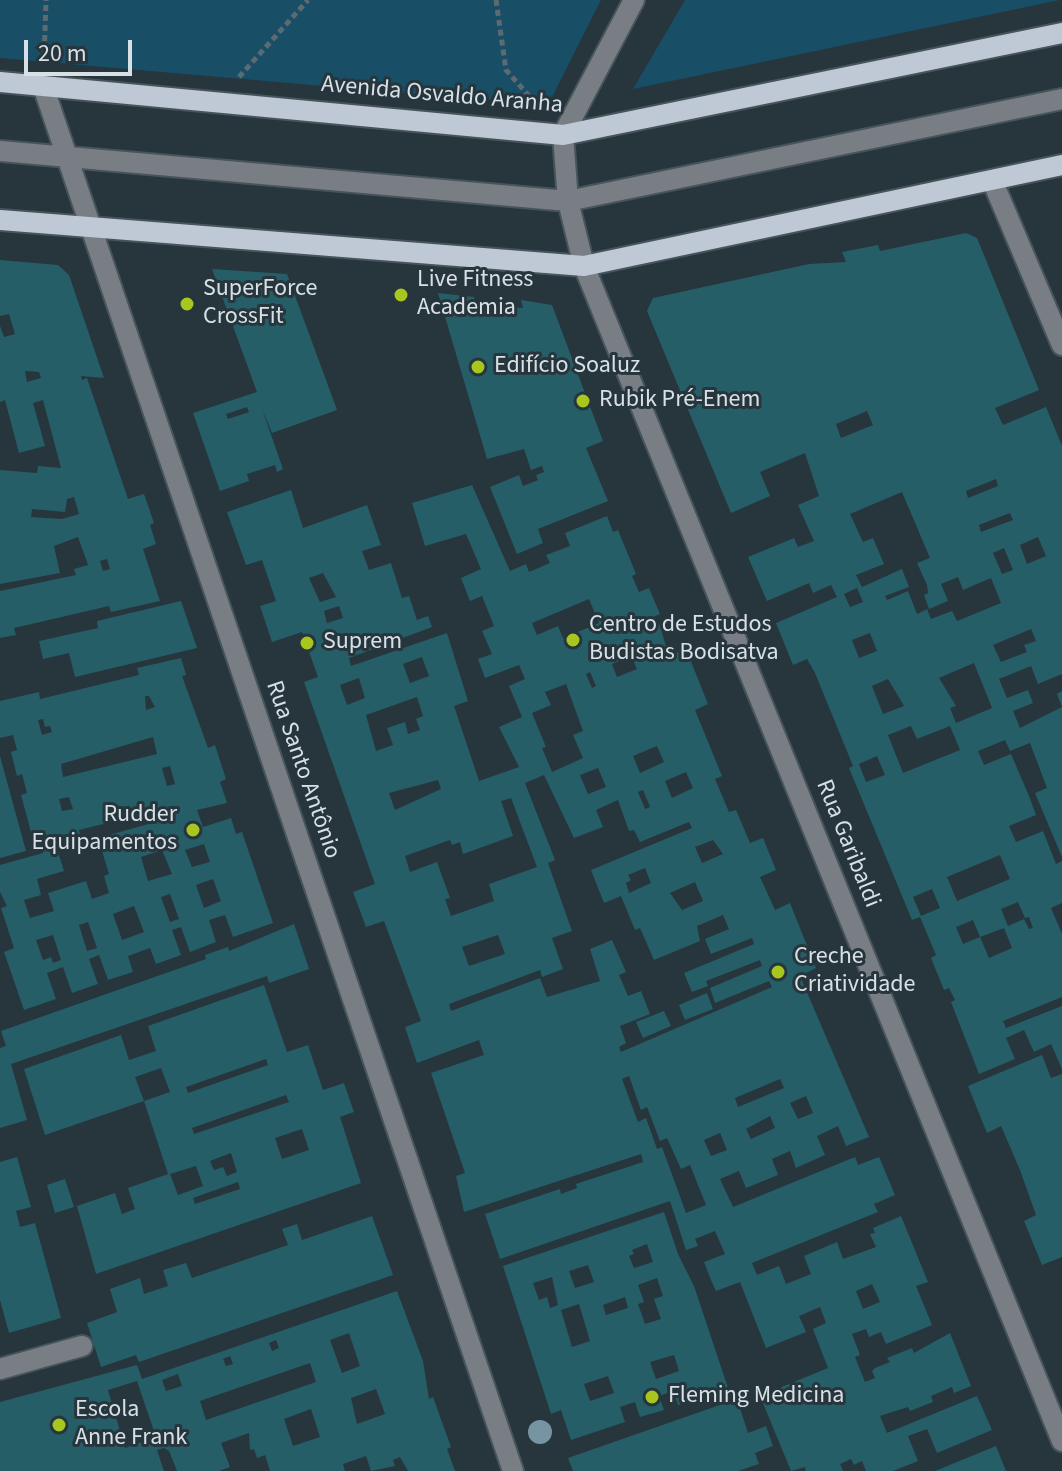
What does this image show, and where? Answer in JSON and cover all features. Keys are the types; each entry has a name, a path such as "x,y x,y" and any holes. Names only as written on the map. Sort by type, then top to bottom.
{"main road":[{"name":"Avenida Osvaldo Aranha","path":"0,82 563,135 1062,33"},
{"path":"0,220 584,266 1062,165"}],"street":[{"path":"563,135 634,0"},
{"name":"Rua Santo Antônio","path":"43,86 513,1471"},
{"path":"0,151 568,201 1062,99"},
{"name":"Rua Garibaldi","path":"563,135 568,201 584,266 1062,1441"},
{"path":"992,180 1062,345"},
{"path":"0,1369 82,1346"}],"path":[{"path":"43,86 46,0"},
{"path":"216,102 308,0"},
{"path":"496,0 506,70 563,135"}],"shaded area":[{"path":"0,0 601,0 552,97 486,100 0,58"},
{"path":"685,0 1060,0 633,89"}],"building":[{"path":"966,233 977,238 1039,390 995,408 1003,425 1046,407 1062,446 1062,674 1038,684 1031,666 999,679 1007,698 1028,690 1033,703 1013,711 1020,728 1062,707 1062,857 1035,793 1047,788 1030,743 1010,751 1005,740 978,751 984,765 1011,754 1029,796 1036,815 1009,826 1016,842 1043,831 1056,864 1062,861 1062,903 1051,908 1062,934 1062,997 1003,1021 1006,1028 1062,1006 1062,1069 1051,1044 1034,1052 1024,1030 1006,1038 1015,1059 979,1074 951,1002 955,1000 949,988 944,990 931,958 936,955 920,917 912,920 849,768 853,766 815,673 807,659 793,665 776,623 837,597 831,585 813,593 809,583 767,601 748,557 794,538 798,547 814,541 798,505 819,496 805,453 760,472 770,496 731,513 647,311 653,298 809,264 846,262 842,252 878,245 880,251","holes":["867,411 873,425 841,438 836,424","996,479 998,486 968,498 966,491","902,492 930,558 917,563 927,585 928,593 924,595 929,609 948,601 941,584 958,577 963,590 991,578 1001,603 957,621 952,611 931,619 927,609 917,614 908,591 887,600 885,596 909,587 902,569 862,587 856,575 884,564 873,538 863,542 850,514","1010,513 1013,520 981,532 979,525","1038,537 1046,556 1027,564 1020,545","1004,548 1013,570 1002,574 993,553","857,588 863,602 850,607 844,594","1031,629 1036,641 1024,645 1027,652 1001,662 993,645","870,633 877,651 859,658 852,640","974,663 992,708 956,723 950,708 956,706 939,678","888,679 904,706 883,714 872,686","911,726 917,739 950,726 960,750 903,773 888,735","877,756 885,775 866,782 859,764","1000,855 1010,879 957,901 947,877","932,889 940,908 921,916 913,897","1018,902 1033,928 1029,929 1024,919 1008,926 1001,909","973,920 980,937 963,944 956,927","1004,928 1012,948 989,958 980,937"]},
{"path":"0,260 58,265 69,275 104,378 81,376 82,380 87,378 128,499 144,494 154,523 150,525 156,544 143,549 160,601 111,612 109,606 14,628 16,635 0,638 0,591 76,575 74,569 88,565 78,537 54,546 60,573 0,584 0,470 37,473 38,466 61,468 43,400 33,403 45,446 19,453 5,400 0,402 0,326 4,337 15,334 9,314 0,316","holes":["25,371 39,372 41,378 27,382","74,497 79,514 62,519 31,517 32,509 65,512 67,499","107,559 110,569 103,571 100,561"]},
{"path":"212,269 287,274 337,410 272,433 262,409 283,469 277,472 275,465 247,474 249,481 220,491 193,413 257,392","holes":["247,407 249,412 228,419 226,414"]},
{"path":"438,293 474,297 476,304 523,308 521,300 552,305 603,441 586,448 608,501 538,529 543,543 517,554 490,487 519,475 523,486 538,480 536,475 544,472 542,466 531,470 524,449 487,459"},
{"path":"472,485 510,571 526,564 529,572 550,563 546,555 570,546 565,533 607,516 613,532 618,530 636,574 632,576 639,592 649,588 660,614 632,626 635,633 659,623 669,656 686,649 708,704 695,710 722,776 715,779 729,812 736,810 750,843 763,838 776,870 760,877 775,910 790,903 816,968 800,976 869,1137 846,1146 838,1126 817,1136 825,1155 796,1168 790,1151 772,1159 778,1175 746,1188 739,1171 720,1179 733,1207 855,1157 858,1165 879,1157 895,1195 874,1204 878,1212 752,1263 757,1275 779,1266 786,1284 811,1274 804,1256 837,1242 843,1259 876,1247 870,1234 875,1233 873,1228 901,1216 928,1282 916,1286 932,1325 886,1344 881,1332 869,1337 866,1329 852,1334 860,1355 855,1357 865,1382 875,1378 872,1371 875,1368 890,1362 887,1358 912,1348 914,1353 950,1333 971,1386 954,1393 952,1387 931,1396 933,1402 910,1411 908,1407 880,1416 887,1433 977,1396 992,1430 937,1453 927,1429 908,1436 918,1461 893,1471 866,1471 862,1461 854,1465 851,1459 840,1464 843,1471 806,1471 805,1467 791,1471 760,1396 828,1368 813,1329 826,1323 820,1307 799,1316 806,1332 766,1348 740,1282 716,1291 711,1280 704,1262 725,1254 715,1231 695,1239 698,1246 686,1250 670,1201 500,1259 485,1214 560,1189 561,1194 577,1188 576,1184 643,1162 641,1154 464,1212 456,1176 465,1173 431,1073 484,1055 479,1040 417,1063 405,1027 421,1021 384,921 366,927 353,892 375,884 304,682 318,677 302,632 272,642 260,606 276,601 262,560 246,565 227,512 291,490 303,528 367,505 381,545 362,551 369,570 391,563 402,598 409,596 417,620 428,616 432,627 349,658 351,666 447,633 468,701 454,706 479,781 519,767 499,727 522,717 509,686 525,679 519,665 485,678 478,659 492,654 482,631 494,626 482,596 470,601 461,578 481,569 466,534 425,546 412,503","holes":["323,573 336,597 320,602 309,578","589,599 599,623 563,638 558,626 537,635 532,623","339,606 343,618 327,623 324,611","631,656 637,669 617,677 612,664","422,657 429,676 410,683 403,664","590,672 596,686 592,688 586,674","359,678 365,698 347,705 340,685","566,684 583,731 573,735 583,758 552,772 542,748 546,747 532,713 551,705 545,692","417,697 423,716 416,719 420,730 408,734 405,722 387,728 393,745 376,751 366,715","657,746 664,762 640,773 633,756","598,768 606,787 588,794 580,775","686,772 693,788 672,798 665,781","544,775 574,838 603,827 596,810 618,800 629,831 634,830 640,842 689,822 692,828 591,870 604,903 621,896 635,930 640,928 654,960 700,941 697,926 723,915 729,929 705,939 711,954 752,938 754,944 684,973 692,992 708,986 706,981 760,960 762,966 710,988 715,1003 769,981 772,987 621,1052 619,1047 626,1043 620,1026 650,1014 641,991 628,996 619,975 626,972 612,940 590,949 600,981 547,997 540,978 451,1011 449,1004 540,970 542,977 563,969 552,938 572,931 548,863 555,860 525,783","438,780 441,789 395,810 389,793","643,790 650,807 645,809 638,792","511,798 537,867 489,884 494,901 451,916 445,899 450,898 437,862 410,872 405,856 450,840 452,845 460,842 463,854 513,836 501,801","713,840 723,854 702,863 695,847","645,868 651,883 629,893 626,883 631,880 628,875","695,882 703,901 682,910 670,893","498,935 505,954 469,966 462,947","629,1076 641,1110 647,1107 660,1141 667,1138 681,1169 690,1165 706,1205 686,1213 662,1147 657,1149 646,1118 638,1122 622,1079","780,1079 784,1088 738,1107 735,1098","806,1096 813,1113 798,1119 790,1103","770,1116 775,1128 751,1139 746,1129","720,1133 727,1150 711,1156 704,1140","872,1284 880,1302 863,1309 856,1291"]},
{"path":"181,601 197,648 75,677 69,653 43,659 39,641 98,628 97,621"},
{"path":"181,658 186,675 182,676 208,748 215,745 226,779 220,782 227,803 197,810 203,827 231,818 236,834 242,832 273,923 233,937 225,915 209,920 216,942 190,952 181,927 172,930 181,955 156,964 150,948 128,956 133,972 108,980 99,955 89,959 98,984 72,993 63,967 47,973 56,999 24,1010 4,952 14,948 1,908 7,906 0,892 0,865 43,853 37,830 31,832 21,795 27,793 22,774 17,776 11,752 17,750 13,735 0,738 0,701 39,692 40,699 139,675 137,668","holes":["145,696 149,696 155,707 146,710","43,719 45,727 50,726 52,732 42,735 38,720","153,737 157,754 63,777 61,764","170,766 175,784 167,786 162,768","69,797 73,809 62,811 59,799","171,807 174,817 98,838 109,874 104,876 109,893 92,899 86,881 48,893 54,911 30,918 24,900 41,895 37,879 64,871 57,849 82,842 79,830","204,844 210,862 192,867 185,850","162,850 172,874 148,881 141,857","213,879 221,901 204,908 196,885","170,894 179,919 170,922 161,897","134,906 144,932 122,940 113,914","88,922 97,948 87,951 79,925","53,935 61,960 53,963 51,957 43,960 36,940"]},
{"path":"0,756 26,851 0,858"},
{"path":"294,924 309,969 269,983 267,976 11,1064 27,1120 0,1128 0,1048 6,1046 1,1031 206,959 205,955 228,947 229,951"},
{"path":"264,985 287,1052 308,1045 323,1090 344,1083 354,1112 340,1117 361,1183 96,1274 77,1206 115,1193 122,1214 135,1209 128,1188 168,1174 144,1101 45,1135 24,1069 121,1035 129,1060 156,1051 148,1026","holes":["266,1059 268,1065 188,1093 186,1087","161,1068 170,1092 144,1101 135,1077","286,1095 289,1102 194,1134 192,1128","302,1129 309,1150 282,1159 275,1138","231,1153 237,1172 227,1176 223,1167 214,1170 210,1161","196,1166 203,1186 178,1195 170,1174","238,1182 240,1189 195,1204 193,1198"]},
{"path":"707,993 713,1009 685,1020 679,1005"},
{"path":"664,1011 671,1026 643,1038 636,1022"},
{"path":"1042,1055 1051,1078 1062,1074 1062,1257 1042,1265 1024,1221 1036,1215 1020,1170 1001,1126 987,1133 968,1086"},
{"path":"17,1157 31,1207 16,1211 20,1227 35,1223 61,1318 9,1333 0,1300 0,1162"},
{"path":"65,1179 74,1207 55,1213 47,1185"},
{"path":"664,1212 678,1254 694,1286 728,1388 678,1405 673,1391 659,1396 664,1410 640,1417 635,1402 620,1407 625,1422 571,1440 561,1410 551,1414 503,1266","holes":["647,1244 653,1262 634,1268 629,1256 634,1254 632,1250","588,1265 594,1282 575,1288 569,1271","552,1277 558,1305 550,1308 547,1297 539,1300 533,1283","657,1278 663,1296 654,1299 661,1319 645,1324 638,1304 644,1302 638,1285","625,1297 628,1308 606,1315 603,1305","579,1304 590,1341 572,1347 561,1310","674,1355 679,1371 656,1379 650,1362","608,1376 614,1393 590,1401 584,1384"]},
{"path":"372,1216 393,1275 139,1362 136,1355 101,1367 87,1323 117,1312 110,1289 140,1278 144,1294 168,1286 163,1270 186,1263 192,1278 288,1245 282,1229 297,1224 302,1240"},
{"path":"397,1291 423,1361 429,1399 433,1397 451,1447 447,1449 455,1471 408,1471 400,1457 393,1460 395,1466 371,1471 366,1456 343,1464 345,1471 270,1471 265,1455 257,1458 254,1449 250,1450 249,1433 221,1443 230,1467 219,1471 177,1471 169,1451 164,1448 157,1450 164,1471 0,1471 0,1402 137,1365 142,1379","holes":["349,1333 360,1366 342,1373 330,1340","276,1340 279,1348 272,1351 269,1343","230,1356 233,1364 226,1366 223,1359","310,1363 316,1382 206,1420 200,1401","178,1374 182,1386 166,1391 162,1380","137,1381 156,1437 125,1448 108,1390","376,1389 385,1414 357,1424 351,1398","311,1409 320,1437 293,1446 284,1419"]},
{"path":"737,1399 748,1433 766,1426 773,1446 755,1453 759,1464 738,1471 573,1471 568,1458"},
{"path":"996,1446 1006,1471 935,1471"}],"place":[{"name":"Live Fitness Academia","path":"401,295"},
{"name":"SuperForce CrossFit","path":"187,304"},
{"name":"Edifício Soaluz","path":"478,367"},
{"name":"Rubik Pré-Enem","path":"583,401"},
{"name":"Centro de Estudos Budistas Bodisatva","path":"573,640"},
{"name":"Suprem","path":"307,643"},
{"name":"Rudder Equipamentos","path":"193,830"},
{"name":"Creche Criatividade","path":"778,972"},
{"name":"Fleming Medicina","path":"652,1397"},
{"name":"Escola Anne Frank","path":"59,1425"}]}
